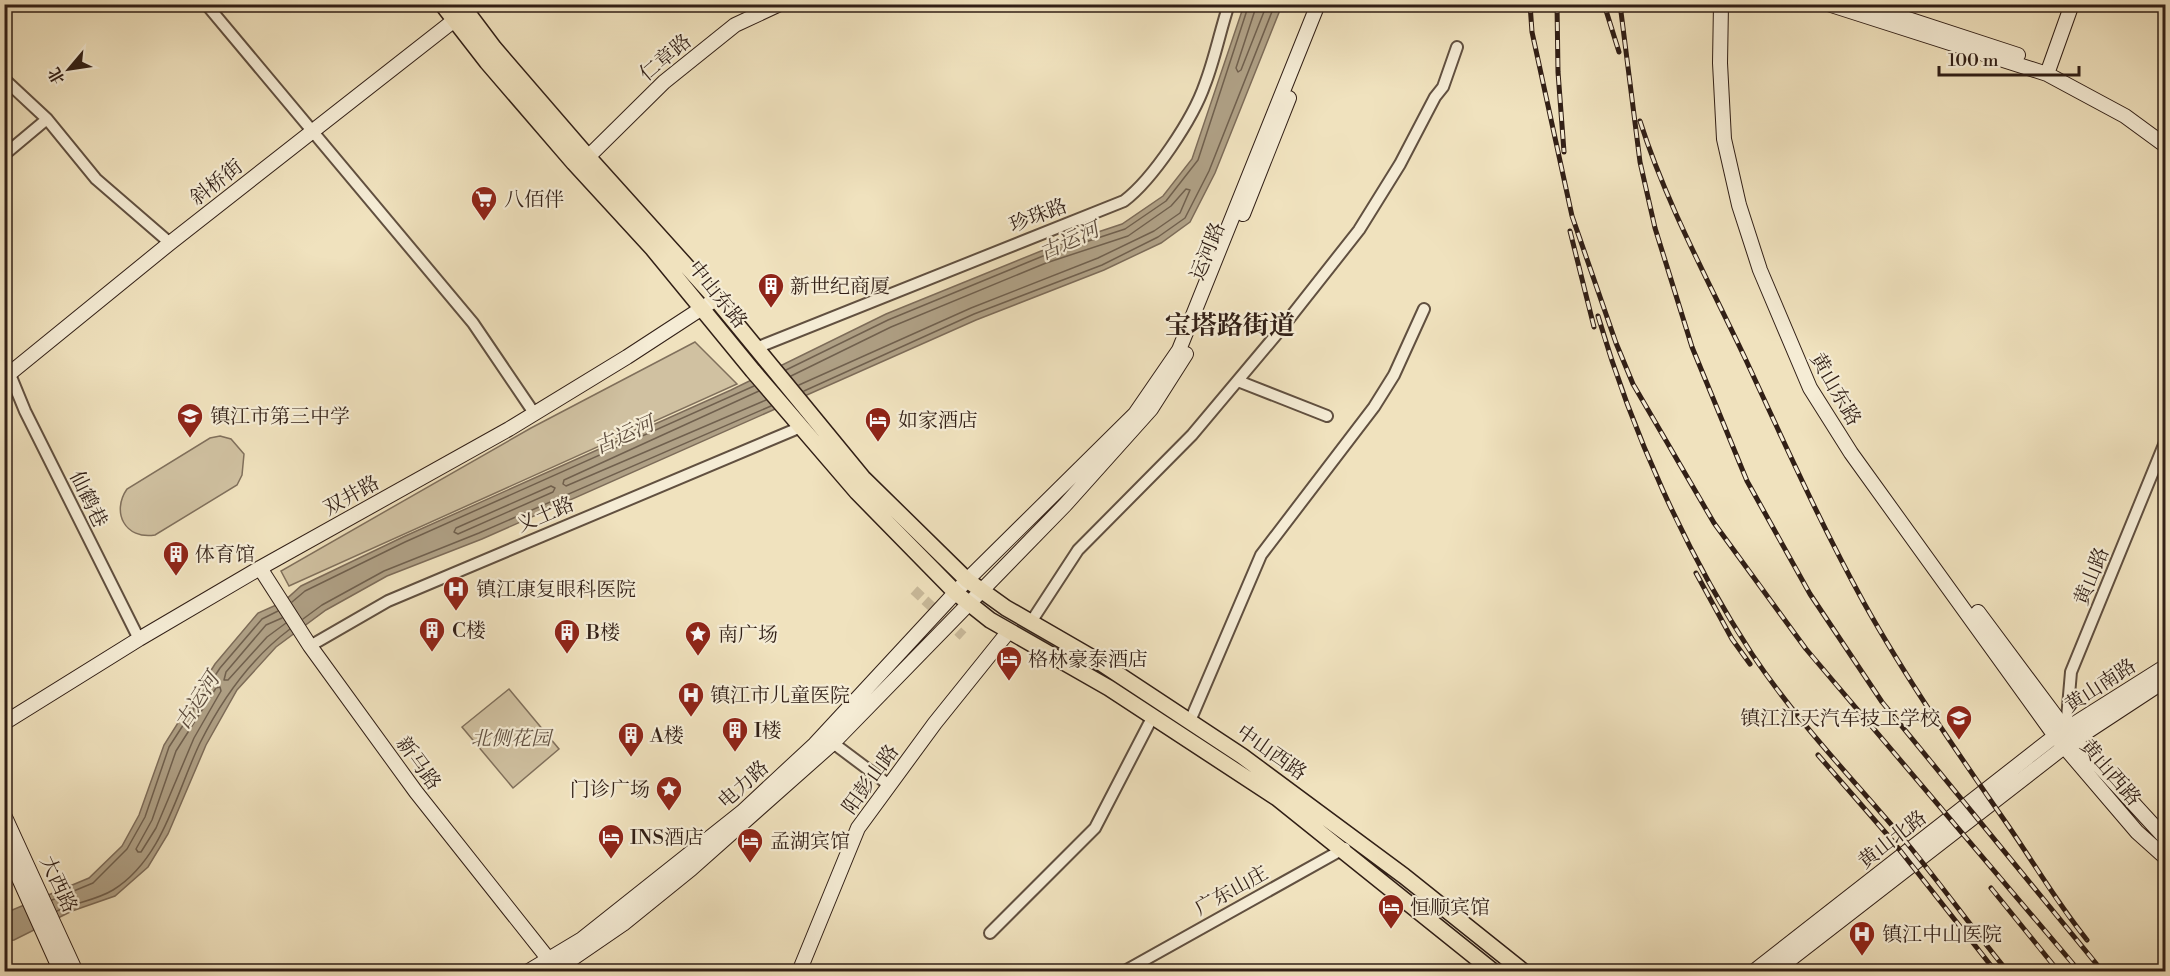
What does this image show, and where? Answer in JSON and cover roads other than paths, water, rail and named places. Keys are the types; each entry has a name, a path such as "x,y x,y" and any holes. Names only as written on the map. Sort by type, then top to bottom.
{"main road":[{"name":"中山东路","path":"442,4 464,10 710,304 753,371 857,492 962,598"},
{"name":"中山东路","path":"464,10 487,62 710,304 756,348 866,482 973,585"},
{"name":"中山西路","path":"973,585 1098,661 1190,721 1356,840 1524,972"},
{"name":"中山西路","path":"962,598 1010,632 1153,716 1277,798 1494,972"}],"street":[{"path":"206,4 473,323 534,413"},
{"name":"仁章路","path":"588,157 664,82 735,25 780,4"},
{"name":"珍珠路","path":"756,348 1124,201 1140,189 1174,141 1205,86 1229,4"},
{"name":"运河路","path":"973,585 1135,414 1179,350 1318,4"},
{"name":"运河路","path":"973,585 1065,505 1151,409 1184,358 1328,4"},
{"name":"黄山东路","path":"1721,4 1720,63 1724,139 1739,205 1760,270 1810,388 1851,453 2065,738"},
{"name":"黄山东路","path":"1728,4 1728,61 1734,146 1748,209 1779,302 1797,345 1818,388 1857,449 2065,738"},
{"path":"1828,4 2048,70 2125,116 2166,146"},
{"path":"1862,4 2048,70 2129,109 2166,137"},
{"path":"2048,70 2072,4"},
{"name":"斜桥街","path":"8,376 170,243 464,10"},
{"path":"1031,622 1078,550 1192,435 1359,230 1400,164 1435,97 1443,87 1457,47"},
{"path":"4,79 46,119 96,179 170,243"},
{"path":"4,155 46,119"},
{"name":"双井路","path":"4,723 139,639 260,568 534,413 710,304"},
{"path":"1190,721 1261,555 1374,407 1394,375 1424,309"},
{"name":"仙鹤巷","path":"4,360 8,376 139,639"},
{"path":"1238,381 1327,416"},
{"name":"义土路","path":"310,646 388,601 796,421"},
{"name":"黄山路","path":"2065,738 2072,672 2166,440"},
{"name":"新马路","path":"260,568 310,646 416,792 555,968"},
{"path":"962,598 973,585"},
{"name":"电力路","path":"528,972 555,968 623,924 691,869 834,743 962,598"},
{"name":"电力路","path":"555,968 582,939 742,812 962,598"},
{"name":"阳彭山路","path":"799,972 858,828 935,723 1010,632"},
{"name":"黄山南路","path":"2065,738 2166,666"},
{"name":"黄山南路","path":"2065,738 2166,680"},
{"path":"990,933 1095,828 1153,716"},
{"name":"黄山西路","path":"2065,738 2166,839"},
{"name":"黄山西路","path":"2065,738 2136,832 2166,858"},
{"name":"黄山北路","path":"1753,972 2065,738"},
{"name":"黄山北路","path":"1774,972 2065,738"},
{"path":"834,743 889,785"},
{"name":"大西路","path":"4,815 32,888 59,946 76,972"},
{"name":"广东山庄","path":"1123,972 1356,840"},
{"name":"大西路","path":"4,845 32,888"},
{"name":"大西路","path":"59,946 61,972"}],"water":[{"name":"古运河","path":"1244,5 1282,5 1215,173 1190,222 1161,243 1104,270 976,320 482,539 387,576 326,610 276,647 237,690 206,745 168,834 148,867 115,896 72,911 14,940 5,941 5,913 89,878 122,846 139,815 164,745 215,664 258,613 283,602 301,586 403,537 731,390 886,314 1041,251 1122,224 1163,196 1192,159"}],"tunnel":[{"path":"914,590 963,636"}],"railway":[{"path":"1530,4 1532,32 1572,216 1616,343 1633,384 1714,523 1806,649 2080,972"},
{"path":"1557,4 1558,72 1564,152"},
{"path":"1604,4 1619,52"},
{"path":"1620,4 1640,162 1655,228 1692,347 1747,481 1810,594 1882,702 2103,972"},
{"path":"1640,121 1650,152 1688,241 1817,512 1864,603 1897,660 1933,715 2087,940"},
{"path":"1570,231 1594,327"},
{"path":"1598,316 1627,404 1663,491 1705,575 1752,654 1805,725 1915,853 2008,972"},
{"path":"1696,573 1732,639 1750,664"},
{"path":"1818,755 1891,839 1996,972"},
{"path":"1991,888 2059,972"}],"place":[{"name":"八佰伴","path":"484,222"},
{"name":"新世纪商厦","path":"771,309"},
{"name":"镇江市第三中学","path":"190,439"},
{"name":"如家酒店","path":"878,443"},
{"name":"体育馆","path":"176,577"},
{"name":"镇江康复眼科医院","path":"456,612"},
{"name":"C楼","path":"432,653"},
{"name":"B楼","path":"567,655"},
{"name":"南广场","path":"698,657"},
{"name":"格林豪泰酒店","path":"1009,682"},
{"name":"镇江市儿童医院","path":"691,718"},
{"name":"镇江江天汽车技工学校","path":"1959,741"},
{"name":"I楼","path":"735,753"},
{"name":"A楼","path":"631,758"},
{"name":"门诊广场","path":"669,812"},
{"name":"INS酒店","path":"611,860"},
{"name":"孟湖宾馆","path":"750,864"},
{"name":"恒顺宾馆","path":"1391,930"},
{"name":"镇江中山医院","path":"1862,957"}],"district":[{"name":"宝塔路街道","path":"1230,325"}],"park label":[{"name":"北侧花园","path":"511,738"}]}
